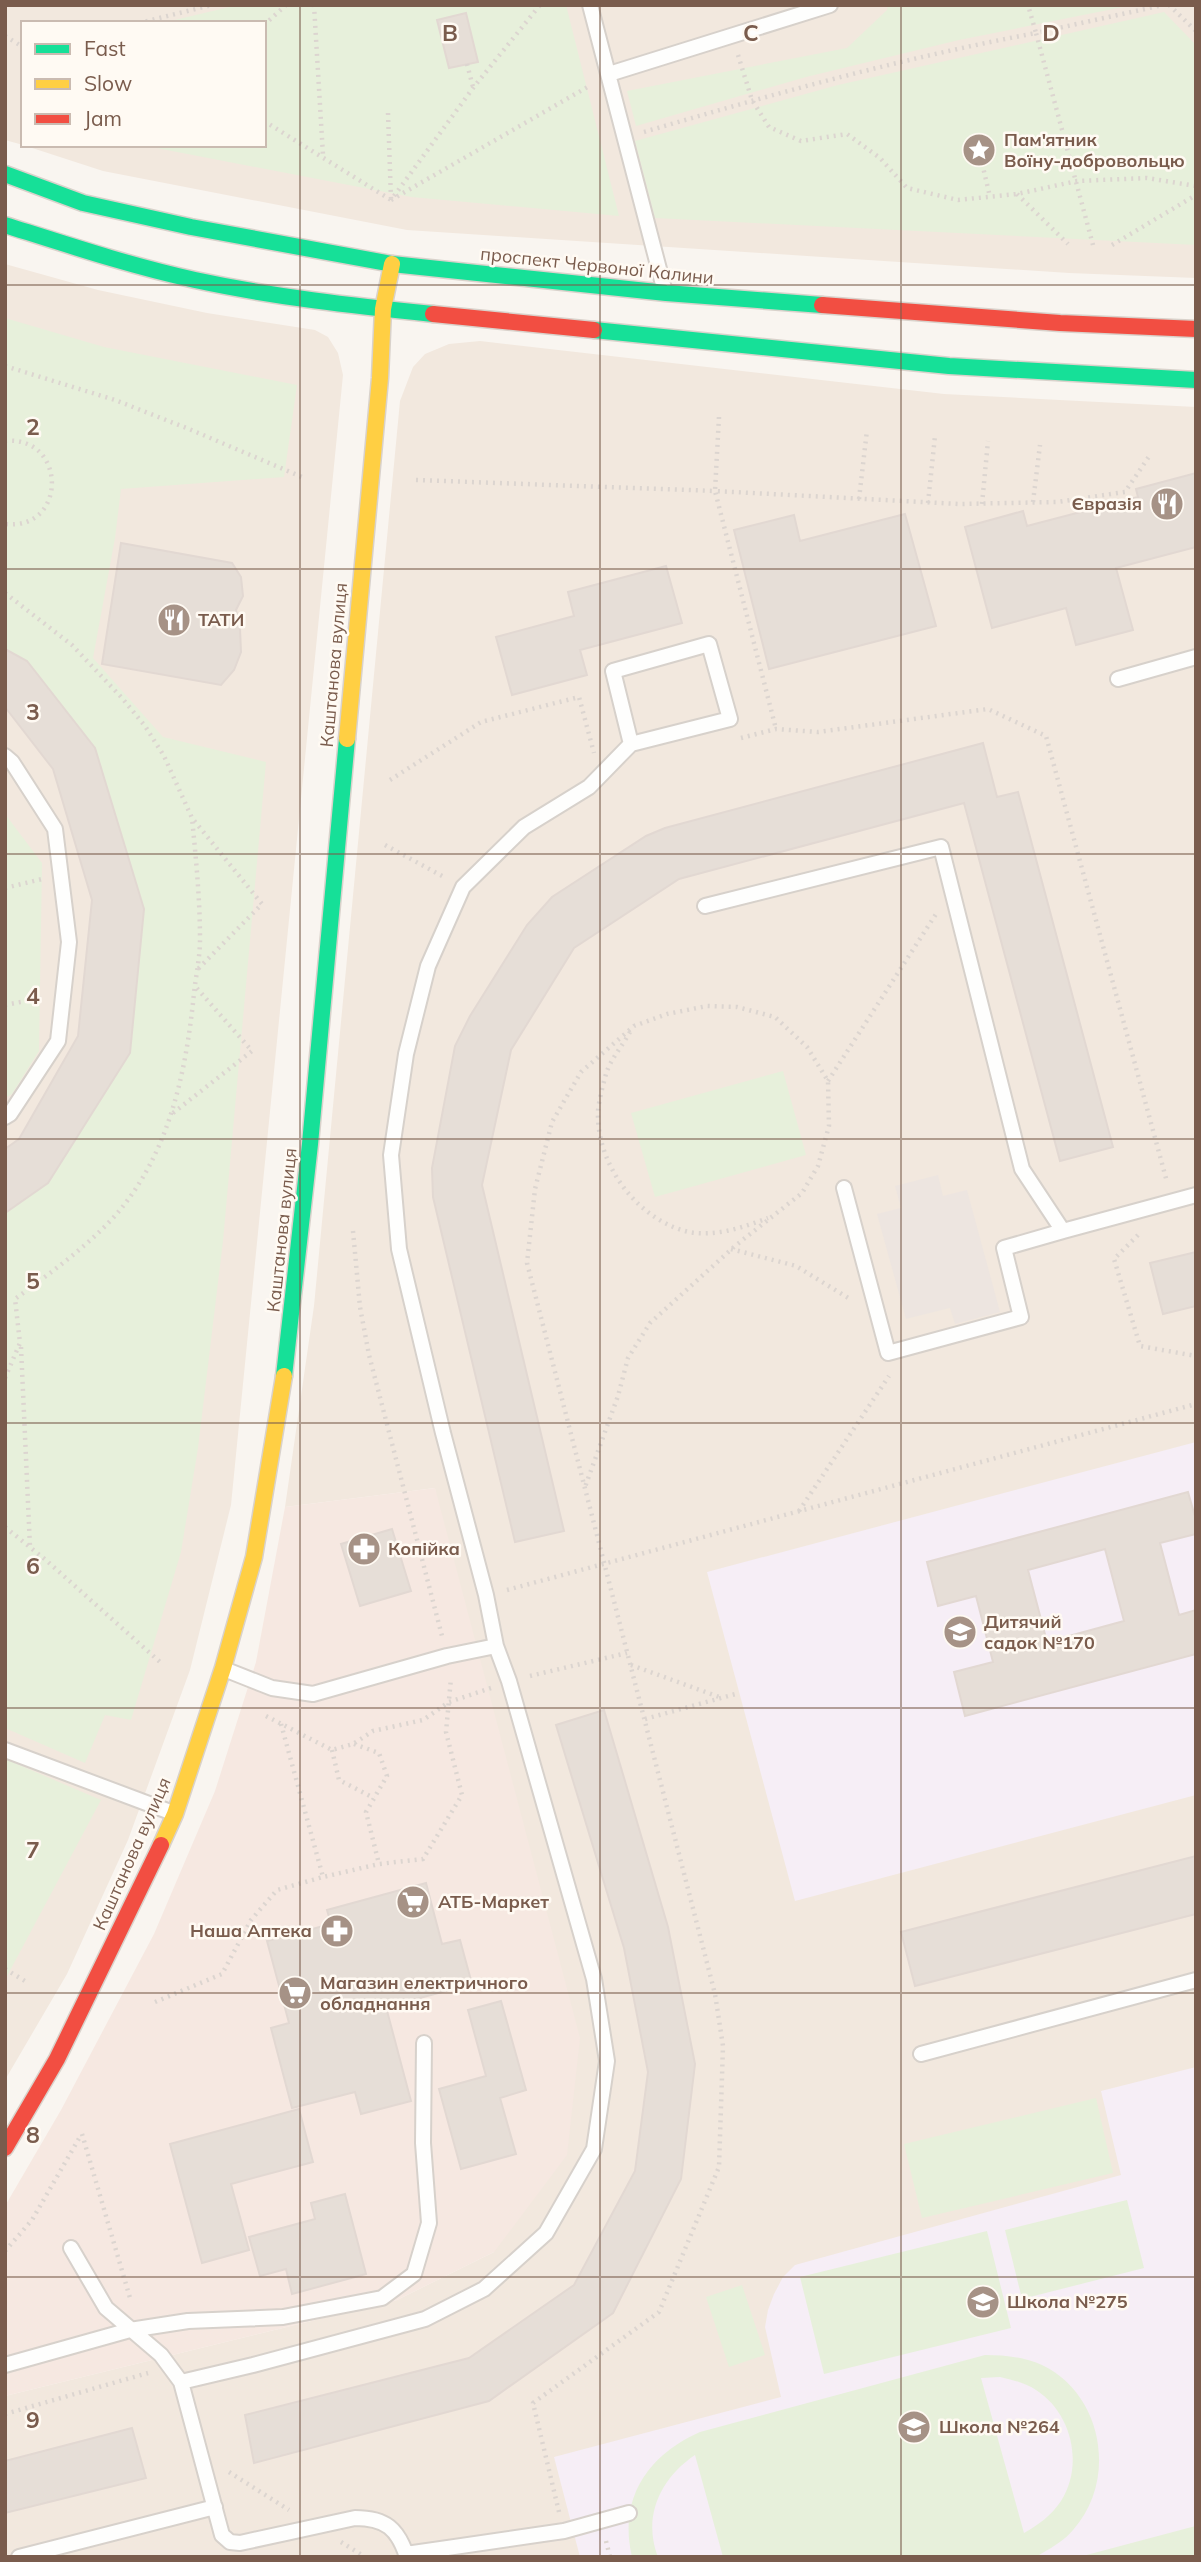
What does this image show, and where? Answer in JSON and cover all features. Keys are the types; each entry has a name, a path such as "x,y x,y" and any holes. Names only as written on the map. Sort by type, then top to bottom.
{"main road":[{"name":"проспект Червоної Калини","path":"5,174 83,203 219,232 392,264 666,293 1060,323 1196,328"},
{"path":"5,225 76,248 195,280 333,304 949,366 1196,380"},
{"name":"Каштанова вулиця","path":"5,2148 57,2059 175,1814 223,1668 254,1557 289,1347 380,378 383,309 392,264"}],"lane":[{"path":"590,5 666,293"},
{"path":"609,74 830,5"},
{"path":"181,2382 425,2319 484,2289 546,2233 594,2149 607,2060 594,1979 509,1681 496,1646 443,1433 399,1249 391,1155 406,1054 428,966 463,887 524,827 589,787 631,744 730,719 709,644 613,671 631,744"},
{"path":"1118,678 1196,657"},
{"path":"5,757 12,762 55,830 69,942 58,1041 10,1114 5,1117"},
{"path":"705,906 941,847 1022,1169 1063,1231"},
{"path":"844,1188 888,1353 1021,1317 1004,1248 1196,1195"},
{"path":"223,1668 272,1688 313,1694 447,1656 496,1646"},
{"path":"5,1750 175,1814"},
{"path":"921,2054 1196,1980"},
{"path":"5,2365 130,2330 188,2321 283,2317 382,2298 414,2274 429,2223 423,2143 424,2043"},
{"path":"71,2248 106,2308 161,2355 181,2382 222,2535 230,2542 250,2542 355,2518 372,2518 387,2525 399,2536 407,2556 564,2531 629,2514"},
{"path":"19,2557 215,2507"}],"path":[{"path":"147,21 212,5"},
{"path":"266,23 286,5"},
{"path":"314,5 323,155"},
{"path":"391,200 473,88 540,5"},
{"path":"1028,5 1093,245"},
{"path":"626,137 752,100 968,46 1163,5"},
{"path":"1169,5 1196,31"},
{"path":"732,35 752,100 769,127 801,141 847,134 880,158 907,188 958,200 1017,194 1077,181 1147,178 1196,186"},
{"path":"5,36 21,46"},
{"path":"467,64 473,88"},
{"path":"391,200 609,74"},
{"path":"388,113 391,200"},
{"path":"266,122 323,155 391,200"},
{"path":"979,150 990,197"},
{"path":"1017,194 1068,244"},
{"path":"1112,245 1196,195"},
{"path":"5,366 115,400 303,477"},
{"path":"719,417 715,491 776,729 818,732 988,709 1046,736 1172,1201"},
{"path":"859,499 867,430"},
{"path":"928,503 935,436"},
{"path":"5,441 27,443 48,462 53,475 53,489 40,514 28,522 5,524"},
{"path":"982,504 988,441"},
{"path":"1033,502 1040,445"},
{"path":"416,480 715,491 928,503 1057,502 1125,492 1150,455"},
{"path":"5,593 72,645 145,726 164,757 192,818 262,904 197,969"},
{"path":"390,780 481,722 579,697 600,776"},
{"path":"30,1547 20,1343 15,1299 71,1256 113,1217 146,1174 168,1127 182,1076 200,943 192,818"},
{"path":"384,845 463,887"},
{"path":"5,888 61,874"},
{"path":"828,1081 952,890"},
{"path":"172,1113 252,1051 195,986"},
{"path":"5,1005 64,993"},
{"path":"564,2531 533,2403 659,2312 719,2167 723,2046 715,1994 527,1263 535,1189 552,1122 581,1072 634,1026 667,1014 707,1006 737,1007 775,1017 807,1047 828,1081 830,1126 818,1166 802,1193 731,1250 650,1323 628,1358 618,1396 585,1487"},
{"path":"634,1026 607,1071 598,1111 602,1147 615,1174 651,1216 690,1232 731,1231 773,1217"},
{"path":"1143,1230 1114,1259 1140,1346 1196,1356"},
{"path":"352,1231 360,1307 369,1355 447,1656"},
{"path":"731,1250 796,1266 878,1315"},
{"path":"5,1378 20,1343"},
{"path":"798,1511 908,1348"},
{"path":"485,1595 1196,1404"},
{"path":"5,1528 160,1662"},
{"path":"266,1716 332,1750 353,1744 373,1731 423,1720 449,1702 509,1681 627,1653"},
{"path":"631,1665 722,1698"},
{"path":"645,1719 740,1693"},
{"path":"155,2002 222,1974 251,1920 277,1890 379,1864 423,1859 462,1795 446,1732 449,1702"},
{"path":"281,1724 323,1877"},
{"path":"353,1744 379,1753 387,1776 366,1812 379,1864"},
{"path":"332,1750 339,1780 374,1798"},
{"path":"5,1969 25,1981"},
{"path":"5,2250 32,2220 82,2134"},
{"path":"5,2414 169,2367"}],"shaded area":[{"path":"5,5 1196,5 1196,278 1069,273 407,230 103,171 29,147 266,147 266,21 21,21 21,144 5,140"},
{"path":"5,264 98,290 207,313 315,330 328,337 338,353 343,375 231,1505 190,1670 128,1840 67,1974 5,2080"},
{"path":"480,341 944,394 1196,407 1196,2557 5,2557 5,2396 397,2300 494,2252 435,1488 285,1507 314,1306 400,401 413,367 425,354 449,344"},
{"path":"938,1175 943,1196 967,1190 1000,1312 955,1324 950,1308 906,1319 877,1214 901,1208 895,1186"},
{"name":"Дитячий садок №170","path":"1196,1442 1196,1795 795,1901 707,1572"},
{"path":"435,1488 580,2038 567,2155 494,2252 397,2300 5,2396 5,2206 61,2110 154,1934 215,1791 256,1662 285,1507"},
{"path":"1196,2067 1196,2557 580,2557 554,2457 781,2397 765,2327 774,2294 783,2277 795,2265 1121,2175 1101,2091"}],"green space":[{"path":"238,5 566,5 619,216 411,197 151,147 266,147 266,21 170,21"},
{"path":"888,5 1133,5 959,40 806,77 636,126 627,91 847,48 887,10"},
{"path":"1164,12 1196,45 1196,245 655,218 635,141 838,85"},
{"path":"5,318 104,347 297,385 284,477 121,489 93,658 163,737 266,762 223,1241 198,1448 181,1552 131,1720 105,1715 85,1763 5,1728 5,1213 48,1183 144,909 95,748 26,661 5,649"},
{"path":"5,814 42,863 39,1051 12,1094 5,1098"},
{"path":"783,1071 806,1155 655,1197 631,1113"},
{"path":"5,1759 101,1800 5,1980"},
{"path":"1096,2098 1113,2173 922,2218 904,2144"},
{"path":"1127,2200 1144,2268 1022,2299 1005,2230"},
{"path":"987,2231 1011,2328 824,2374 800,2277"},
{"path":"742,2285 765,2355 729,2367 706,2297"},
{"path":"985,2355 1000,2355 1042,2365 1063,2378 1079,2396 1090,2417 1097,2440 1099,2463 1096,2487 1087,2510 1069,2534 1039,2555 723,2557 695,2455 673,2475 658,2499 652,2527 658,2557 632,2557 629,2516 641,2481 665,2453 700,2432","holes":["1000,2377 1032,2388 1048,2400 1066,2426 1071,2441 1072,2472 1061,2501 1044,2520 1024,2533 981,2378"]},
{"path":"1196,2526 1196,2557 1079,2557 1188,2528"}],"building":[{"path":"466,13 478,62 449,68 437,20"},
{"path":"1196,473 1196,547 1116,568 1133,630 1076,645 1066,608 992,628 965,527 1023,511 1027,526 1138,497 1136,489"},
{"path":"905,514 936,626 769,669 734,530 794,515 800,541"},
{"name":"ТАТИ","path":"121,543 232,563 241,577 243,596 236,610 241,652 234,670 221,685 102,664"},
{"path":"666,566 682,623 580,650 587,675 512,695 496,637 574,616 568,592"},
{"path":"5,649 27,661 95,748 144,909 130,1053 48,1183 5,1213 5,1149 19,1139 78,1036 92,900 53,769 5,707"},
{"path":"983,743 997,797 1018,792 1113,1147 1060,1161 964,803 679,879 574,948 511,1050 482,1185 564,1531 515,1542 433,1197 432,1168 455,1046 470,1016 527,925 552,897 646,836 665,828"},
{"path":"1196,1252 1196,1306 1163,1314 1150,1263"},
{"path":"1188,1492 1196,1520 1196,1534 1160,1543 1179,1615 1196,1610 1196,1654 965,1716 954,1672 993,1662 976,1596 938,1606 927,1562","holes":["1105,1549 1124,1621 1047,1642 1028,1570"]},
{"path":"392,1529 411,1591 360,1606 341,1544"},
{"path":"604,1710 668,1927 695,2064 681,2179 613,2313 489,2401 254,2463 245,2415 469,2358 574,2285 635,2171 648,2072 624,1948 556,1725"},
{"path":"1196,1856 1196,1914 915,1986 901,1932"},
{"path":"426,1883 442,1944 460,1940 472,1984 386,2007 411,2101 361,2114 355,2092 292,2108 271,2028 289,2023 267,1941 331,1924 327,1910"},
{"path":"501,2001 526,2090 500,2098 516,2154 461,2169 439,2089 486,2076 468,2010"},
{"path":"299,2109 313,2162 231,2184 249,2250 202,2263 170,2144"},
{"path":"345,2194 366,2274 292,2294 286,2269 260,2276 249,2237 315,2219 311,2203"},
{"path":"132,2428 146,2478 5,2513 5,2461"}],"traffic: fast":[{"path":"5,174 83,203 191,227 392,264 666,293 822,305"},
{"path":"5,225 123,262 195,280 284,296 433,314"},
{"path":"594,330 949,366 1196,380"},
{"path":"284,1376 310,1144 347,739"}],"traffic: slow":[{"path":"347,739 380,378 383,309 392,264"},
{"path":"161,1845 175,1814 223,1668 254,1557 284,1376"}],"traffic: jam":[{"path":"822,305 1060,323 1196,329"},
{"path":"433,314 594,330"},
{"path":"5,2148 57,2059 161,1845"}],"place":[{"name":"Пам'ятник Воїну-добровольцю","path":"979,150"},
{"name":"Євразія","path":"1167,504"},
{"name":"ТАТИ","path":"174,620"},
{"name":"Копійка","path":"364,1549"},
{"name":"Дитячий садок №170","path":"960,1632"},
{"name":"АТБ-Маркет","path":"413,1902"},
{"name":"Наша Аптека","path":"337,1931"},
{"name":"Магазин електричного обладнання","path":"295,1993"},
{"name":"Школа №275","path":"983,2302"},
{"name":"Школа №264","path":"914,2427"}]}
